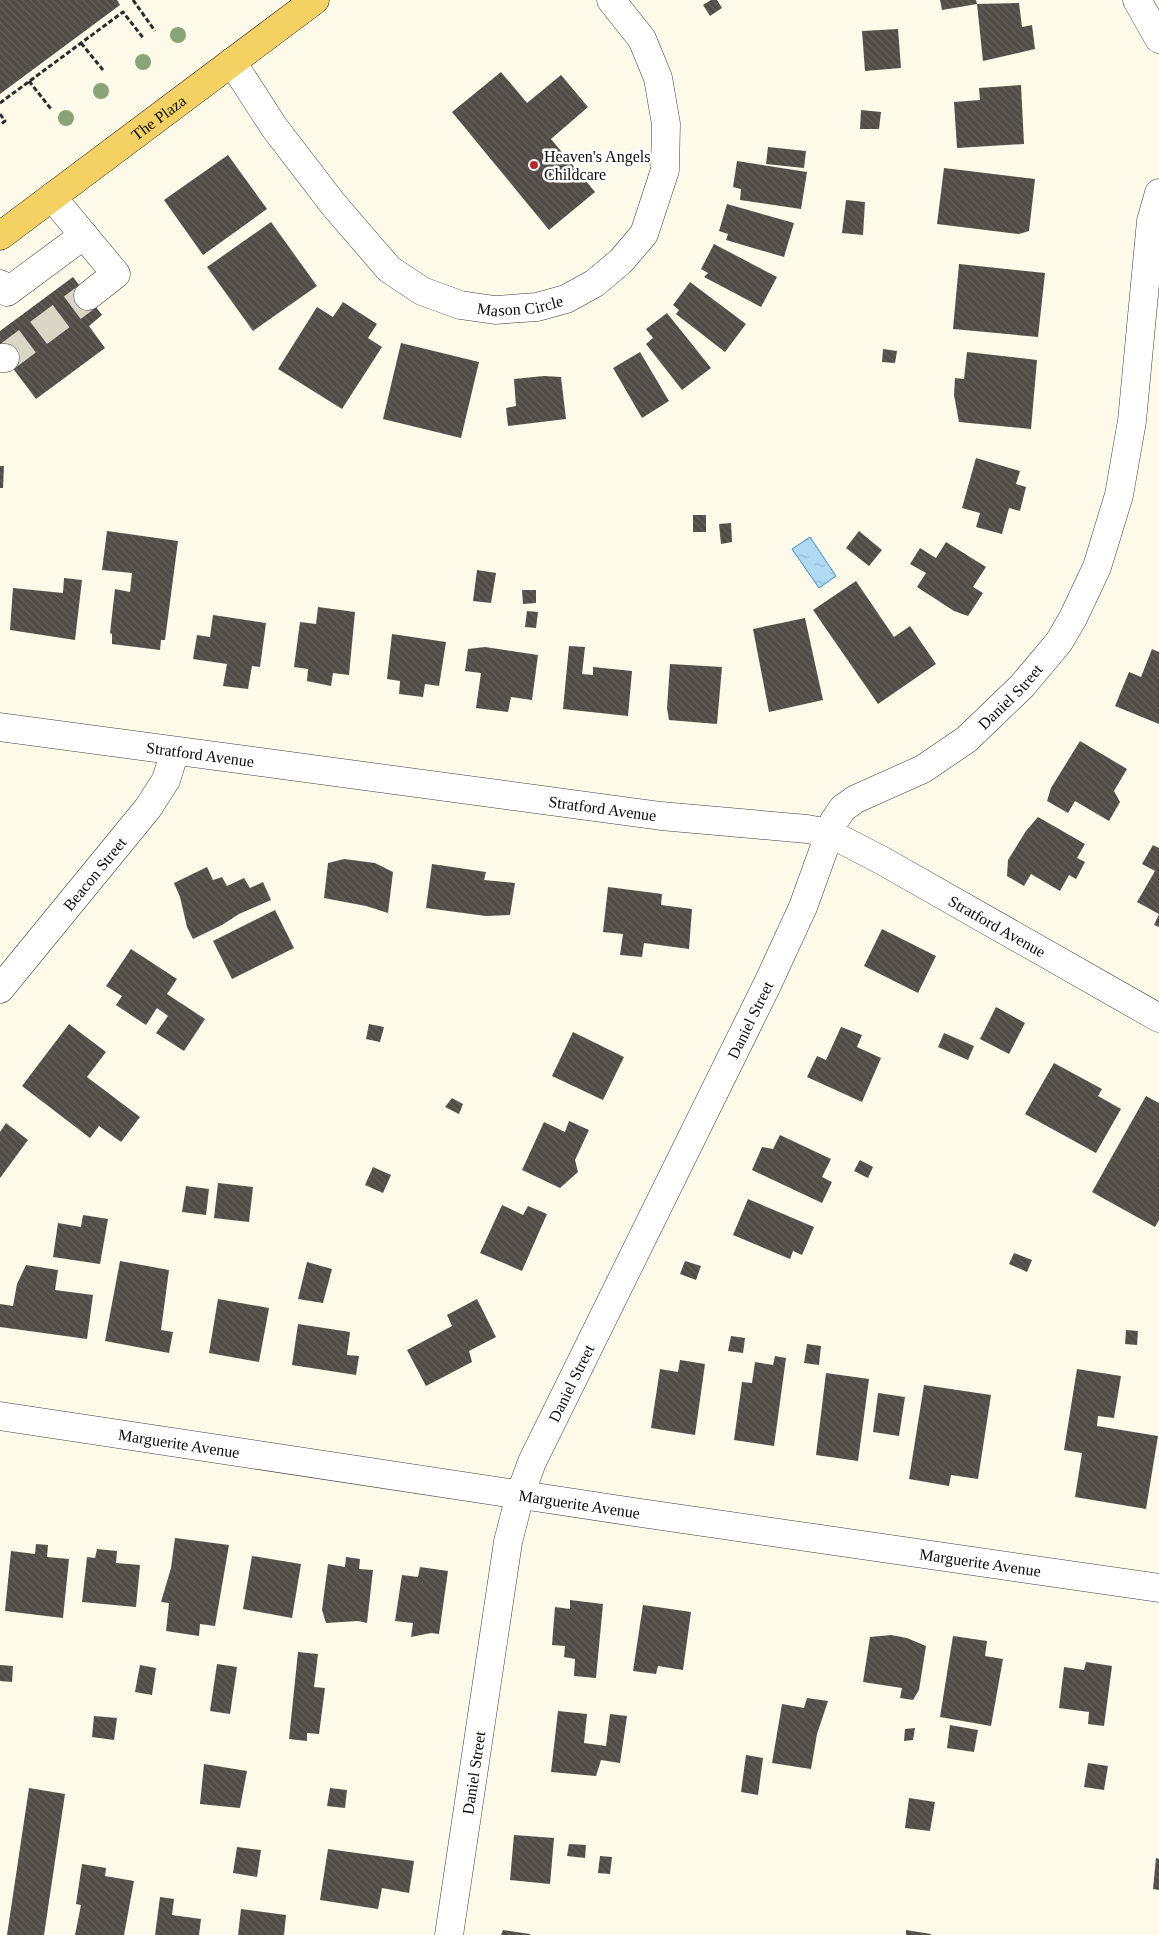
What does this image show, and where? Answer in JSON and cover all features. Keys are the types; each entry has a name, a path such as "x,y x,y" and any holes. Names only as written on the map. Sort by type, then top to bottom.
{"main road":[{"name":"The Plaza","path":"0,236 315,0"}],"street":[{"name":"Mason Circle","path":"232,62 274,127 317,183 389,269 422,291 460,305 495,310 537,307 566,299 595,283 621,261 644,234 665,170 666,124 658,78 642,39 612,0"},
{"path":"1137,0 1159,39"},
{"name":"Daniel Street","path":"450,1935 508,1542 520,1495 532,1462 768,983 803,907 834,821 843,808 856,799 922,769 967,739 1022,686 1058,642 1073,618 1097,567 1119,495 1132,421 1152,221 1159,192"},
{"path":"52,197 116,274 88,296"},
{"path":"2,291 84,235"},
{"name":"Stratford Avenue","path":"0,727 652,815 807,829 829,834 882,861 1159,1018"},
{"name":"Beacon Street","path":"0,988 148,808 166,780 175,751"},
{"name":"Marguerite Avenue","path":"0,1416 520,1495 1159,1588"}],"path":[{"path":"133,0 155,30"},
{"path":"0,103 123,12 144,39"},
{"path":"81,43 103,70"},
{"path":"29,81 51,109"},
{"path":"0,114 5,121 0,125"}],"water":[{"path":"810,537 836,576 819,588 792,549"}],"building":[{"path":"0,0 117,0 120,5 0,94"},
{"path":"711,0 717,0 722,8 710,16 703,5"},
{"path":"940,0 976,0 977,4 942,10"},
{"path":"1019,3 1022,27 1032,25 1035,49 983,61 977,4"},
{"path":"898,29 901,68 865,71 862,31"},
{"name":"Heaven's Angels Childcare","path":"501,72 527,103 561,75 588,107 551,139 595,192 549,230 452,112"},
{"path":"1021,85 1024,144 957,148 954,102 980,100 979,88"},
{"path":"861,110 881,112 879,129 860,129"},
{"path":"768,147 806,151 804,168 766,164"},
{"path":"228,155 267,209 203,255 164,200"},
{"path":"737,161 807,172 801,209 740,200 741,189 733,187"},
{"path":"944,168 1035,179 1029,231 1019,234 937,224"},
{"path":"846,200 865,202 863,235 842,233"},
{"path":"727,204 794,223 784,257 726,240 728,234 719,231"},
{"path":"271,222 317,286 253,331 207,267"},
{"path":"714,244 777,277 761,307 704,277 708,273 701,269"},
{"path":"959,264 1045,273 1038,337 953,329"},
{"path":"73,277 102,315 89,326 105,348 36,399 0,351 0,331"},
{"path":"690,282 746,324 725,352 676,314 679,310 673,305"},
{"path":"343,302 377,324 368,338 382,347 342,409 278,369 317,307 333,317"},
{"path":"667,313 711,368 682,390 646,344 653,338 646,329"},
{"path":"401,343 479,362 461,438 383,419"},
{"path":"883,349 897,351 895,363 882,362"},
{"path":"640,352 669,401 642,418 613,368"},
{"path":"967,352 1037,360 1031,429 959,422 954,395 955,378 964,379"},
{"path":"544,376 561,377 566,419 508,426 506,408 516,406 514,379"},
{"path":"976,458 1020,471 1016,484 1026,487 1020,511 1009,508 1002,534 976,527 980,513 962,508"},
{"path":"0,466 4,466 3,488 0,488"},
{"path":"693,515 706,515 706,532 693,532"},
{"path":"731,523 732,542 721,544 719,524"},
{"path":"107,531 178,541 165,640 161,640 160,650 112,644 112,634 110,633 115,589 130,592 132,573 102,570"},
{"path":"859,531 882,550 869,566 846,548"},
{"path":"946,542 986,567 973,587 983,593 968,616 954,611 917,587 926,573 910,564 920,548 936,558"},
{"path":"477,570 496,573 491,603 473,601"},
{"path":"64,578 82,580 75,640 10,630 13,588 63,593"},
{"path":"856,581 894,637 910,626 936,664 878,704 813,610"},
{"path":"522,590 536,590 536,603 523,604"},
{"path":"318,607 355,612 349,675 333,673 331,686 307,681 308,669 294,667 300,622 316,624"},
{"path":"527,611 538,612 536,628 525,627"},
{"path":"213,615 266,623 260,667 252,666 248,689 223,686 227,664 193,659 197,635 210,637"},
{"path":"805,618 823,700 769,712 753,629"},
{"path":"392,634 446,642 439,686 425,684 423,697 399,694 400,681 387,679"},
{"path":"569,646 585,647 582,674 593,675 593,667 632,671 628,716 563,709"},
{"path":"485,647 538,655 532,700 511,697 508,712 476,708 481,673 465,671 468,649"},
{"path":"1152,649 1159,652 1159,724 1115,706 1129,672 1141,677"},
{"path":"670,664 722,667 717,724 669,720 667,708"},
{"path":"1080,741 1127,769 1114,791 1120,802 1109,821 1075,801 1068,813 1047,801 1051,788"},
{"path":"1038,817 1085,844 1077,858 1085,862 1076,879 1069,875 1060,891 1031,874 1024,886 1007,876 1008,860 1026,831"},
{"path":"1153,845 1159,848 1159,914 1137,902 1155,871 1142,864"},
{"path":"344,859 375,863 393,872 388,913 366,906 324,898 328,863"},
{"path":"432,864 486,872 484,880 515,883 510,915 486,916 426,908"},
{"path":"207,867 213,880 222,877 227,886 244,878 250,888 263,882 271,900 239,914 222,925 193,939 187,927 180,897 174,883"},
{"path":"608,887 662,894 661,905 692,909 689,949 644,943 642,957 620,955 623,934 603,932"},
{"path":"275,910 294,948 232,979 213,941"},
{"path":"1159,914 1159,927 1154,925"},
{"path":"882,929 936,956 918,993 864,966"},
{"path":"131,949 177,979 167,994 205,1019 184,1051 156,1033 168,1016 157,1008 146,1025 116,1005 122,996 106,986"},
{"path":"996,1007 1025,1023 1009,1054 980,1039"},
{"path":"69,1024 106,1052 87,1077 140,1117 121,1142 99,1126 90,1138 22,1086"},
{"path":"369,1024 384,1027 380,1042 366,1039"},
{"path":"841,1027 862,1035 857,1047 881,1058 862,1102 807,1077 817,1056 826,1060"},
{"path":"573,1032 624,1057 603,1100 552,1076"},
{"path":"944,1033 974,1046 968,1060 938,1047"},
{"path":"1054,1063 1102,1089 1098,1096 1121,1109 1096,1153 1025,1114"},
{"path":"1146,1096 1159,1103 1159,1220 1155,1227 1092,1192"},
{"path":"452,1098 463,1104 459,1114 445,1107"},
{"path":"569,1121 589,1130 575,1160 578,1172 560,1188 522,1170 544,1122 565,1132"},
{"path":"6,1123 28,1140 0,1178 0,1132"},
{"path":"780,1135 831,1159 822,1177 832,1182 822,1203 752,1170 762,1147 773,1149"},
{"path":"860,1160 873,1167 868,1178 854,1171"},
{"path":"373,1167 391,1175 383,1193 365,1185"},
{"path":"218,1183 253,1187 249,1222 214,1218"},
{"path":"186,1186 209,1189 206,1215 182,1212"},
{"path":"748,1199 814,1227 802,1255 793,1251 790,1259 733,1235"},
{"path":"502,1205 523,1215 528,1206 547,1214 522,1271 480,1253"},
{"path":"83,1215 108,1219 100,1264 53,1257 58,1223 81,1227"},
{"path":"1014,1253 1032,1260 1027,1272 1009,1264"},
{"path":"120,1261 169,1270 161,1330 173,1332 169,1353 105,1341"},
{"path":"685,1261 701,1266 696,1280 680,1274"},
{"path":"307,1262 332,1269 323,1303 298,1299"},
{"path":"26,1265 58,1270 55,1290 93,1295 87,1339 0,1327 0,1304 13,1306 17,1284"},
{"path":"218,1299 269,1308 259,1362 209,1353"},
{"path":"477,1299 496,1337 469,1351 472,1362 426,1386 407,1350 452,1326 447,1315"},
{"path":"298,1324 350,1332 347,1355 359,1356 356,1375 292,1365"},
{"path":"1126,1330 1138,1331 1137,1345 1125,1344"},
{"path":"731,1336 745,1338 743,1353 728,1351"},
{"path":"807,1344 821,1346 819,1365 804,1363"},
{"path":"775,1356 786,1358 774,1446 734,1440 742,1382 752,1383 755,1362 773,1365"},
{"path":"680,1360 705,1364 695,1435 651,1428 660,1369 678,1372"},
{"path":"1077,1369 1121,1376 1114,1418 1098,1416 1097,1426 1158,1436 1146,1509 1075,1497 1082,1453 1064,1450"},
{"path":"826,1373 869,1379 858,1461 816,1455"},
{"path":"924,1385 991,1395 978,1479 951,1475 949,1486 909,1479"},
{"path":"878,1393 905,1397 899,1436 873,1432"},
{"path":"175,1538 229,1545 215,1626 200,1624 199,1636 166,1631 169,1603 161,1602 171,1568"},
{"path":"36,1544 48,1545 47,1557 69,1559 63,1618 5,1611 11,1551 35,1554"},
{"path":"97,1549 117,1551 116,1563 140,1565 136,1607 82,1602 87,1557 95,1558"},
{"path":"252,1556 301,1564 292,1618 243,1609"},
{"path":"346,1557 360,1559 359,1569 373,1570 367,1623 358,1621 326,1623 322,1610 328,1564 345,1567"},
{"path":"420,1567 448,1571 439,1634 431,1633 411,1637 413,1623 395,1621 402,1575 418,1577"},
{"path":"570,1600 603,1604 596,1678 574,1676 575,1659 564,1657 565,1646 552,1645 555,1607 570,1609"},
{"path":"643,1605 691,1612 683,1670 658,1666 656,1674 633,1671"},
{"path":"891,1635 907,1638 926,1646 919,1690 913,1700 900,1698 902,1688 863,1682 870,1637"},
{"path":"953,1636 987,1641 985,1656 1003,1659 991,1726 940,1717"},
{"path":"298,1652 318,1654 314,1687 325,1688 319,1734 307,1733 307,1741 289,1739"},
{"path":"1086,1662 1112,1666 1104,1726 1088,1724 1089,1712 1059,1708 1064,1667 1084,1670"},
{"path":"217,1664 237,1667 230,1714 210,1711"},
{"path":"0,1665 13,1666 12,1682 0,1681"},
{"path":"140,1665 156,1668 152,1695 135,1692"},
{"path":"807,1698 828,1701 817,1734 811,1769 772,1763 782,1704 804,1708"},
{"path":"558,1711 587,1714 584,1743 606,1746 610,1714 627,1716 620,1763 601,1760 596,1776 551,1772"},
{"path":"94,1716 117,1718 114,1740 92,1737"},
{"path":"950,1725 978,1730 974,1752 947,1748"},
{"path":"915,1728 913,1740 904,1741 905,1729"},
{"path":"746,1755 763,1758 758,1795 741,1792"},
{"path":"1088,1763 1108,1766 1104,1790 1084,1787"},
{"path":"204,1764 247,1771 240,1808 200,1804"},
{"path":"29,1788 65,1794 44,1935 7,1935"},
{"path":"330,1788 347,1790 345,1808 327,1806"},
{"path":"909,1798 935,1802 930,1831 905,1828"},
{"path":"514,1835 554,1838 550,1884 510,1880"},
{"path":"569,1844 586,1845 585,1858 567,1856"},
{"path":"237,1847 261,1850 257,1877 233,1873"},
{"path":"328,1849 414,1861 409,1893 382,1888 378,1909 320,1900"},
{"path":"600,1856 612,1857 610,1874 598,1873"},
{"path":"1156,1858 1159,1859 1159,1890 1153,1889"},
{"path":"82,1864 106,1868 105,1876 134,1881 124,1935 75,1935 81,1905 76,1904"},
{"path":"160,1897 174,1899 172,1915 201,1919 199,1935 155,1935"},
{"path":"241,1909 286,1915 284,1935 238,1935"},
{"path":"503,1930 530,1934 530,1935 501,1935"},
{"path":"906,1930 931,1934 931,1935 906,1935"}],"tunnel":[{"path":"5,358 88,296"}],"place":[{"name":"Heaven's Angels Childcare","path":"534,165"}]}
